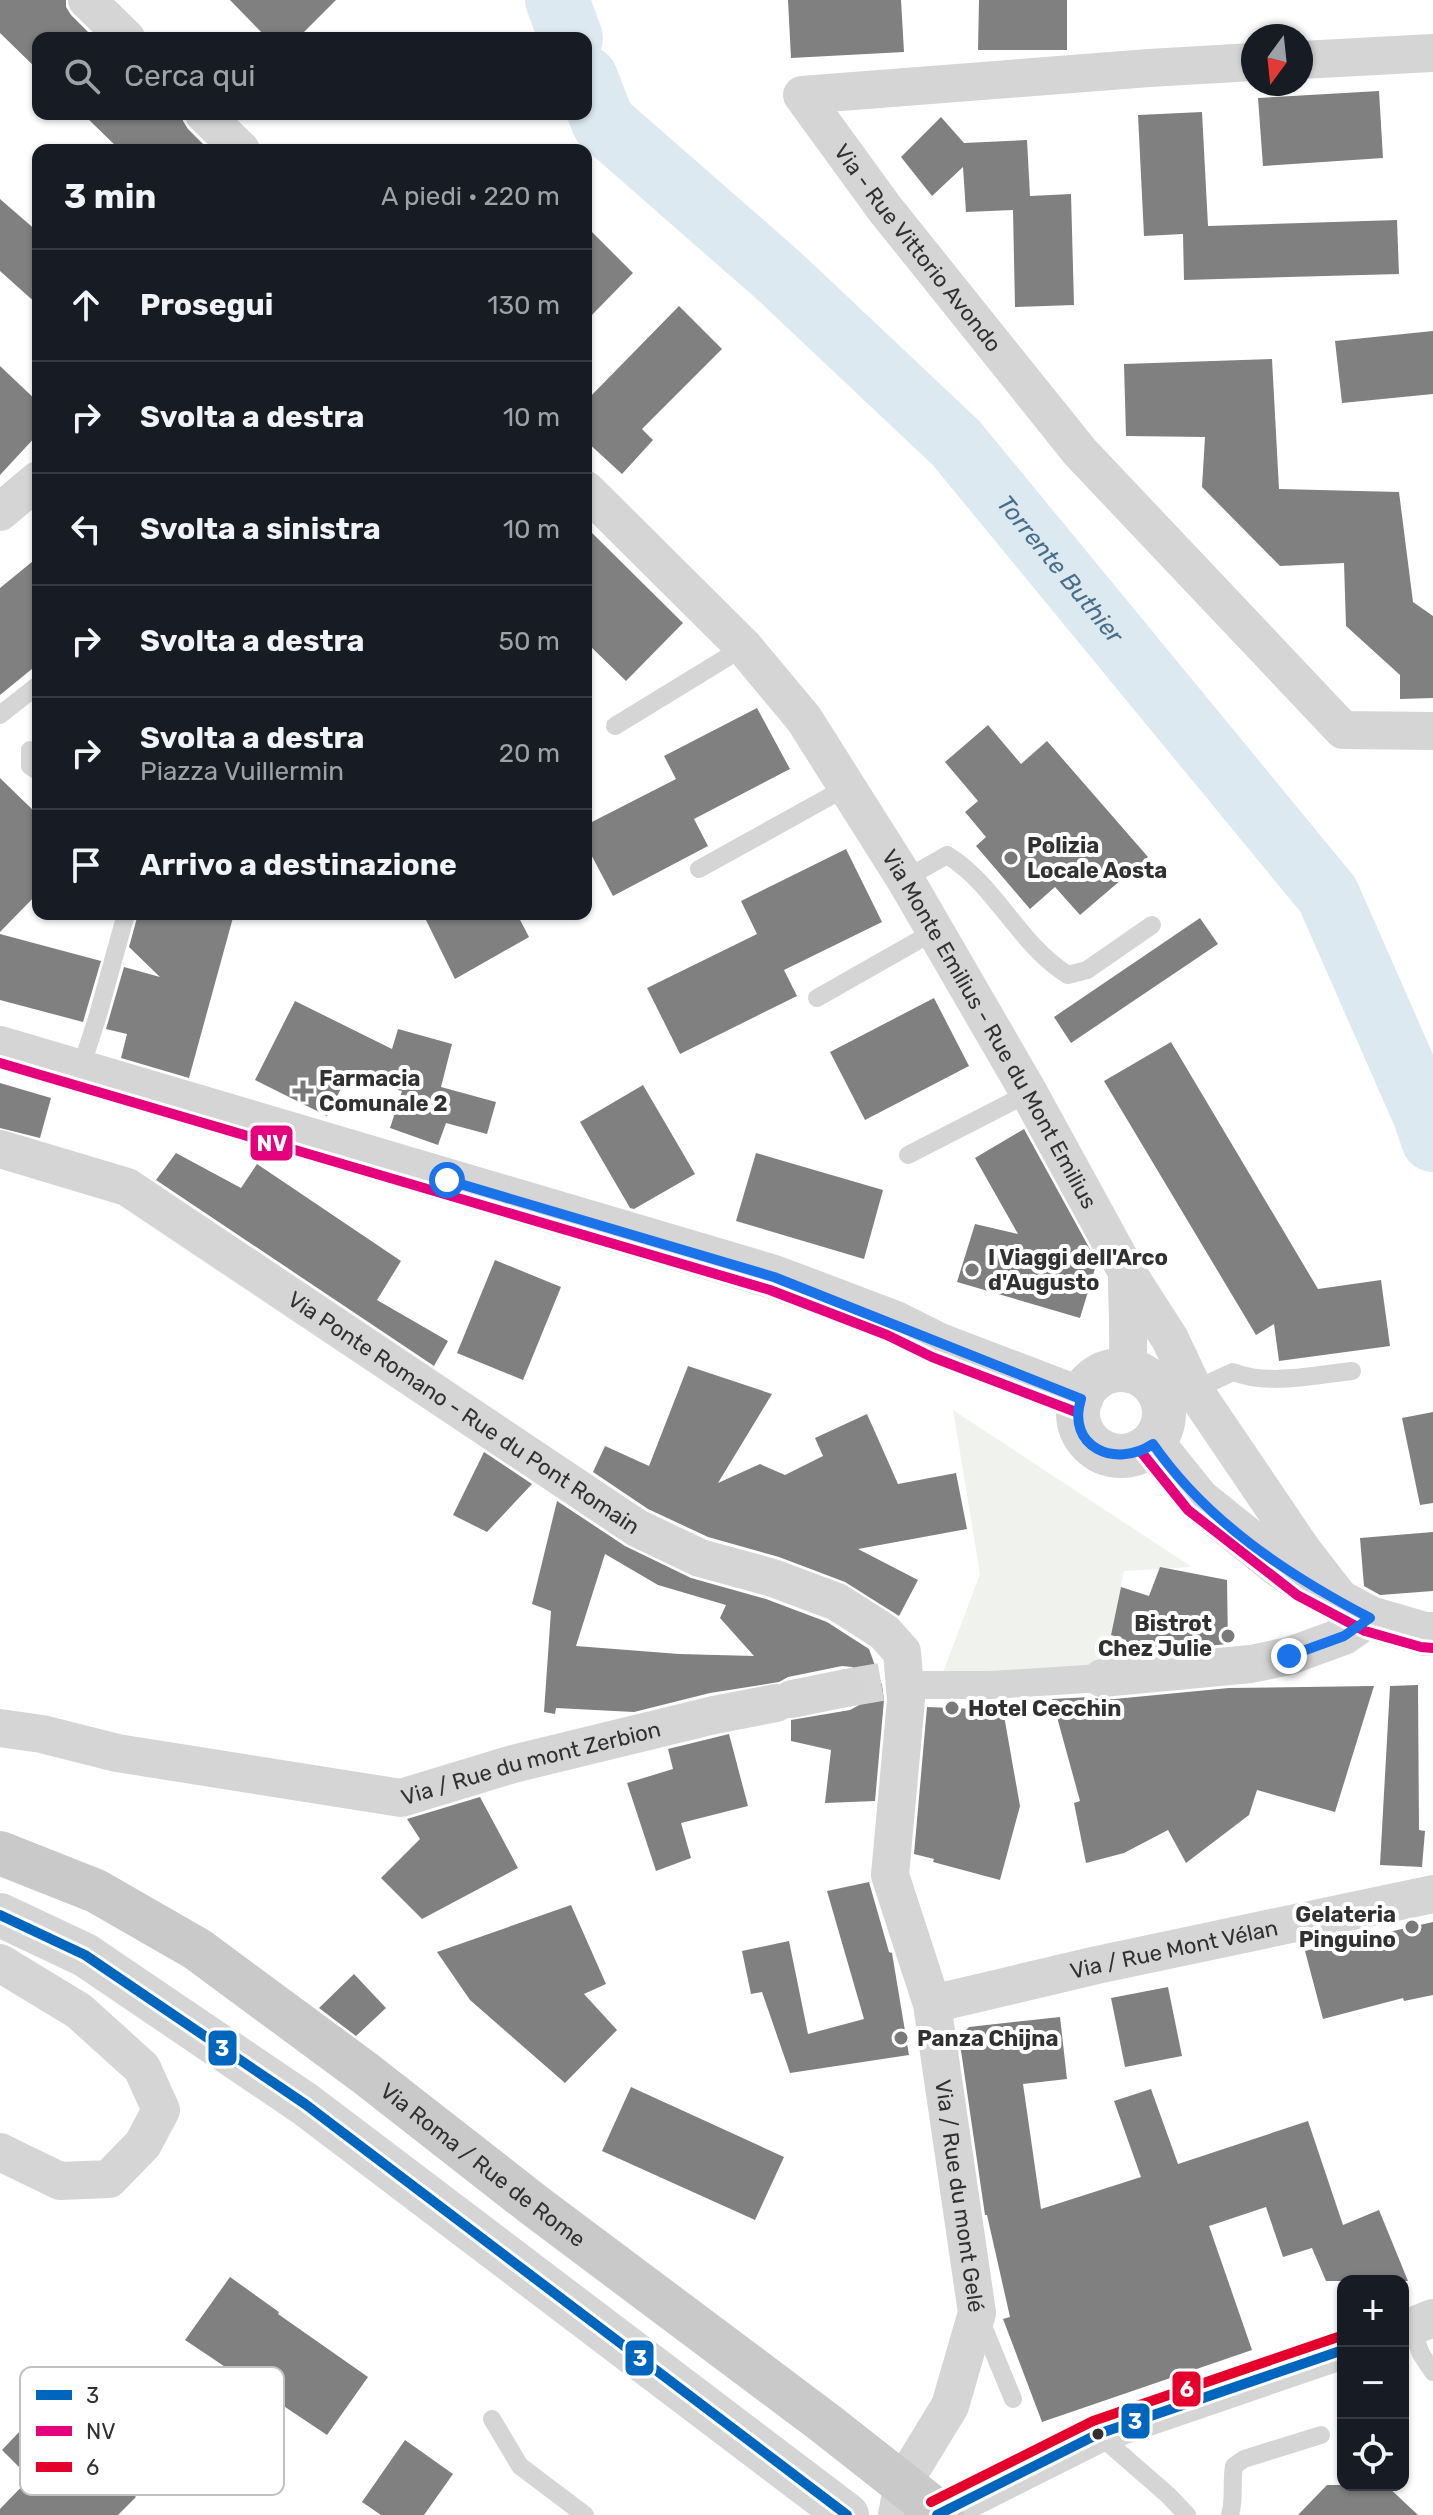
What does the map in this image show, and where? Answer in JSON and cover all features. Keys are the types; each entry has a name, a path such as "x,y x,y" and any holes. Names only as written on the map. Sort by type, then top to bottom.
{"main road":[{"name":"Via Roma / Rue de Rome","path":"0,1853 96,1891 197,1949 825,2423 939,2515"}],"street":[{"path":"87,0 120,32"},
{"path":"1313,59 1433,53"},
{"name":"Via - Rue Vittorio Avondo","path":"1241,63 802,95 885,209 1080,452 1343,730 1433,731"},
{"path":"210,120 235,144"},
{"path":"0,512 32,485"},
{"name":"Via Monte Emilius - Rue du Mont Emilius","path":"592,496 744,647 804,719 905,879 1135,1284 1170,1339 1194,1390 1303,1551 1358,1612"},
{"path":"0,1048 774,1277 1081,1399"},
{"name":"Via Ponte Romano - Rue du Pont Romain","path":"0,1149 127,1187 637,1528 700,1558 773,1578 837,1602 884,1632 902,1652 878,1685 906,1700 890,1875 932,2004"},
{"path":"1127,1370 1130,1332 1126,1309 1135,1284"},
{"path":"1127,1370 1144,1375 1160,1392 1166,1414 1153,1444 1143,1451 1120,1457 1098,1450 1082,1434 1077,1412 1084,1390 1101,1374 1127,1370"},
{"path":"1153,1444 1198,1500 1288,1571 1358,1612 1430,1639"},
{"path":"878,1685 991,1685 1251,1664 1289,1656 1344,1636 1358,1612"},
{"name":"Via / Rue du mont Zerbion","path":"0,1728 42,1734 133,1756 401,1798 513,1764 714,1715 878,1685"},
{"name":"Via / Rue Mont Vélan","path":"932,2004 1427,1892"},
{"path":"0,1915 85,1955 305,2104 847,2515"},
{"path":"0,1963 79,2011 142,2068 161,2110 143,2144 109,2179 60,2181 0,2152"},
{"name":"Via / Rue du mont Gelé","path":"897,2515 903,2483 950,2406 977,2313 932,2004"},
{"path":"939,2515 1098,2434 1337,2352"}],"lane":[{"path":"615,726 744,647"},
{"path":"0,715 32,690"},
{"path":"30,750 32,767"},
{"path":"699,869 847,787"},
{"path":"905,879 947,855 966,866 1049,964 1068,975 1087,970 1152,925"},
{"path":"80,1071 124,920"},
{"path":"817,998 935,931"},
{"path":"908,1155 1029,1093"},
{"path":"1194,1390 1233,1372 1247,1378 1266,1380 1352,1371"},
{"path":"977,2313 1013,2399"},
{"path":"1416,2325 1421,2354 1433,2372"},
{"path":"492,2419 520,2466 585,2515"},
{"path":"1098,2434 1187,2515"},
{"path":"1230,2515 1235,2498 1232,2479 1234,2466 1244,2459 1321,2435"}],"shaded area":[{"path":"953,1410 1192,1567 1124,1571 1109,1644 1123,1653 1121,1689 936,1691 980,1574"}],"building":[{"path":"0,0 66,0 71,15 88,32 32,32 32,64 0,33"},
{"path":"230,0 336,0 304,32 261,32"},
{"path":"788,0 901,0 904,52 791,58"},
{"path":"979,0 1067,0 1067,50 978,50"},
{"path":"1379,91 1383,158 1263,166 1258,98"},
{"path":"1202,112 1208,226 1397,220 1399,274 1184,280 1183,234 1144,236 1138,115"},
{"path":"941,117 964,143 1027,140 1030,196 1071,194 1074,305 1015,307 1013,210 966,212 963,167 932,196 901,157"},
{"path":"89,120 183,120 203,144 114,144"},
{"path":"0,199 32,227 32,300 0,271"},
{"path":"592,232 633,273 592,315"},
{"path":"679,306 722,349 642,429 653,440 622,474 592,446 592,395"},
{"path":"1433,331 1433,394 1342,403 1335,341"},
{"path":"1272,359 1279,489 1399,492 1413,602 1433,616 1433,698 1400,699 1400,675 1346,626 1344,563 1280,566 1202,487 1205,437 1126,436 1124,364"},
{"path":"0,366 32,396 32,440 0,475"},
{"path":"592,533 683,623 626,681 592,648"},
{"path":"32,562 32,669 0,695 0,588"},
{"path":"757,708 790,769 694,819 708,846 613,896 592,856 592,822 676,779 664,756"},
{"path":"988,725 1021,764 1047,741 1148,857 1080,915 1055,887 1030,909 976,846 986,837 965,812 978,801 945,762"},
{"path":"0,778 32,809 32,899 0,932"},
{"path":"846,849 882,922 784,970 797,996 680,1054 647,988 757,934 741,901"},
{"path":"1200,918 1218,944 1071,1043 1054,1017"},
{"path":"136,920 232,920 189,1078 121,1058 127,1034 106,1029 124,967 160,977 129,947"},
{"path":"426,920 520,920 529,937 455,979"},
{"path":"0,934 101,961 83,1022 0,1000"},
{"path":"934,998 969,1066 865,1120 830,1052"},
{"path":"295,1001 392,1049 398,1029 452,1044 441,1087 496,1102 487,1134 446,1123 438,1145 390,1128 402,1091 347,1077 327,1116 255,1080"},
{"path":"1171,1042 1318,1289 1381,1280 1390,1346 1279,1361 1274,1324 1256,1335 1104,1081"},
{"path":"0,1083 51,1098 40,1138 0,1128"},
{"path":"643,1085 695,1174 634,1209 630,1208 580,1122"},
{"path":"1024,1129 1097,1262 1080,1318 957,1282 975,1224 1018,1234 975,1158"},
{"path":"176,1153 241,1188 257,1164 401,1261 377,1300 448,1341 434,1366 156,1180"},
{"path":"756,1153 883,1190 864,1259 736,1221"},
{"path":"495,1260 561,1287 523,1380 457,1353"},
{"path":"688,1366 772,1394 718,1483 760,1464 785,1475 823,1456 815,1438 867,1414 898,1484 956,1473 967,1529 858,1549 918,1580 899,1616 845,1582 779,1557 708,1537 648,1509 593,1472 605,1446 649,1466"},
{"path":"1433,1412 1433,1503 1420,1505 1402,1418"},
{"path":"484,1452 532,1484 487,1532 453,1515"},
{"path":"557,1501 625,1546 691,1578 766,1599 827,1622 869,1649 882,1685 884,1700 875,1801 825,1803 831,1750 791,1741 791,1720 850,1710 861,1704 867,1694 867,1683 862,1673 852,1667 842,1666 788,1677 779,1682 710,1693 634,1712 556,1708 555,1714 544,1712 551,1611 532,1604","holes":["605,1554 658,1585 726,1605 720,1618 754,1656 576,1646"]},
{"path":"1433,1532 1433,1591 1380,1595 1364,1586 1360,1538"},
{"path":"1160,1567 1227,1580 1228,1644 1124,1654 1126,1640 1111,1635 1121,1587 1149,1596"},
{"path":"1418,1685 1419,1830 1425,1831 1422,1867 1380,1865 1390,1686"},
{"path":"1374,1686 1335,1812 1257,1790 1249,1815 1186,1863 1168,1830 1124,1853 1086,1863 1074,1803 1080,1801 1052,1699 1091,1697 1104,1700 1229,1688"},
{"path":"927,1707 1003,1710 1020,1806 1000,1880 914,1854"},
{"path":"729,1734 748,1806 681,1823 691,1858 656,1871 627,1783 673,1769 668,1749"},
{"path":"480,1797 518,1868 422,1919 381,1878 420,1839 407,1819"},
{"path":"869,1882 889,1952 892,1953 909,2055 790,2073 762,1992 751,1994 742,1951 789,1941 808,2034 864,2019 827,1891"},
{"path":"571,1905 606,1984 584,1994 617,2030 565,2083 470,2000 437,1952"},
{"path":"1433,1922 1433,1995 1404,2001 1403,1998 1323,2019 1305,1951"},
{"path":"354,1974 386,2008 356,2036 319,2008"},
{"path":"1168,1987 1182,2056 1125,2067 1111,1998"},
{"path":"1060,2017 1067,2079 1023,2084 1041,2209 1141,2177 1114,2101 1151,2089 1178,2164 1308,2121 1343,2225 1379,2210 1406,2275 1337,2275 1337,2281 1326,2281 1312,2248 1283,2257 1266,2207 1209,2226 1252,2350 1042,2422 1003,2319 1010,2317 985,2215 959,2037 969,2027"},
{"path":"631,2087 784,2157 755,2220 602,2151"},
{"path":"230,2277 368,2377 327,2435 284,2406 284,2367 225,2367 185,2340"},
{"path":"20,2431 20,2468 2,2450"},
{"path":"405,2440 453,2474 424,2515 381,2515 362,2502"},
{"path":"1327,2485 1337,2485 1337,2491 1392,2491 1418,2515 1298,2515"},
{"path":"20,2488 20,2495 136,2497 118,2515 0,2515 0,2509"}],"waterway":[{"name":"Torrente Buthier","path":"557,0 569,32"},
{"name":"Torrente Buthier","path":"592,94 603,122 779,276 956,443 1328,895 1433,1140"}],"tunnel":[{"path":"846,1688 881,1682"}],"transit line":[{"name":"NV","path":"0,1063 770,1290 1076,1412"},
{"name":"NV","path":"1142,1453 1188,1510 1297,1595 1365,1631 1433,1648"},
{"name":"3","path":"0,1915 85,1955 305,2104 847,2515"},
{"name":"6","path":"931,2502 1093,2421 1337,2337"},
{"name":"3","path":"937,2515 1098,2434 1337,2352"}],"place":[{"name":"Polizia Locale Aosta","path":"1011,858"},
{"name":"Farmacia Comunale 2","path":"303,1091"},
{"name":"I Viaggi dell'Arco d'Augusto","path":"972,1270"},
{"name":"Bistrot Chez Julie","path":"1228,1636"},
{"name":"Hotel Cecchin","path":"952,1708"},
{"name":"Gelateria Pinguino","path":"1412,1927"},
{"name":"Panza Chijna","path":"901,2038"}],"route":[{"path":"447,1180 774,1277 1081,1399 1077,1412 1082,1434 1098,1450 1120,1457 1143,1451 1153,1444 1198,1500 1241,1536 1305,1583 1370,1618 1344,1636 1289,1656"}]}
